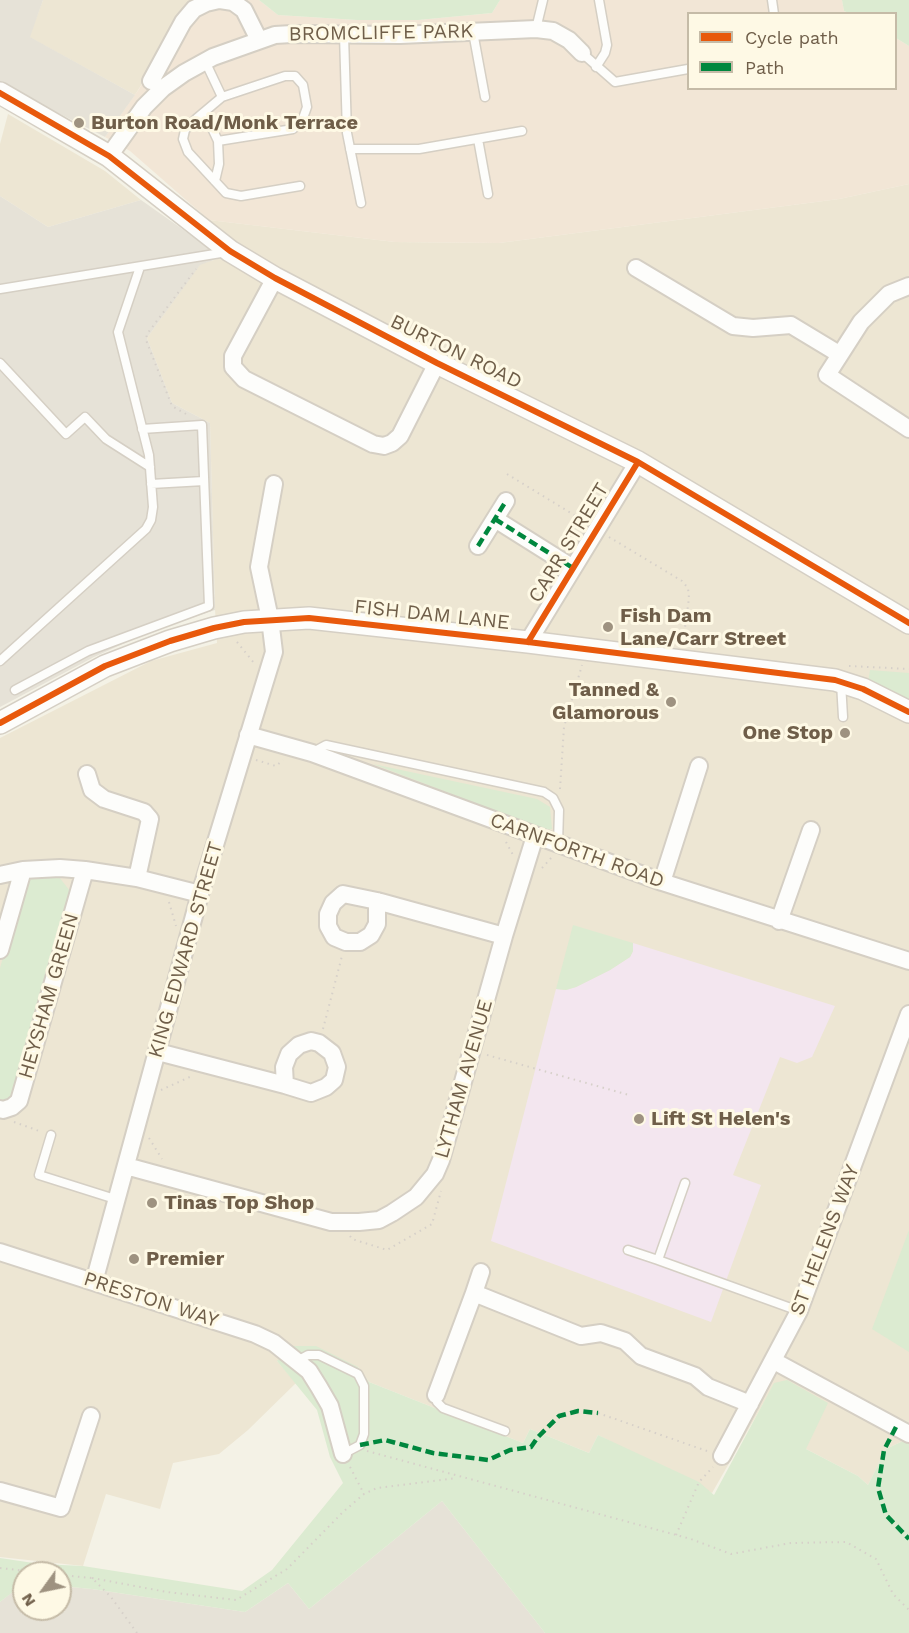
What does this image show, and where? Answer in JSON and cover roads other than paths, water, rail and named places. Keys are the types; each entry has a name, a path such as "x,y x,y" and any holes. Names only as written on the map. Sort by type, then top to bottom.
{"street":[{"path":"151,81 183,22 194,9 206,3 220,0 233,2 244,10 259,40"},
{"name":"BROMCLIFFE PARK","path":"109,156 144,107 163,88 205,61 275,35 554,31 569,40 582,53"},
{"name":"BURTON ROAD","path":"2,99 109,156 230,251 275,278 437,363 638,462 909,623"},
{"path":"636,268 733,326 753,328 791,325 839,354"},
{"path":"275,278 233,356 233,367 244,379 373,444 384,446 400,436 437,363"},
{"path":"909,286 889,294 861,322 827,375 909,429"},
{"name":"CARR STREET","path":"528,642 638,462"},
{"name":"KING EDWARD STREET","path":"93,1282 200,894 274,652 270,619 258,567 274,484"},
{"path":"478,546 506,501"},
{"path":"495,519 573,568"},
{"name":"FISH DAM LANE","path":"0,723 105,666 170,641 223,626 270,619 320,619 528,642 838,681 863,689 909,712"},
{"name":"CARNFORTH ROAD","path":"248,735 305,751 662,882 909,961"},
{"path":"662,882 699,765"},
{"path":"87,774 92,790 104,799 144,812 150,819 137,878"},
{"path":"779,921 811,830"},
{"name":"LYTHAM AVENUE","path":"126,1166 331,1222 379,1220 416,1197 435,1174 441,1160 504,936 536,836"},
{"path":"0,875 23,870 60,868 85,870 137,878 200,894"},
{"path":"0,950 6,911 23,870"},
{"name":"HEYSHAM GREEN","path":"6,1108 19,1101 85,870"},
{"path":"377,901 377,924 371,935 360,942 345,942 334,937 328,926 327,914 342,894 377,901 504,936"},
{"name":"ST HELENS WAY","path":"722,1456 799,1311 909,1014"},
{"path":"158,1052 310,1093 326,1088 334,1080 337,1066 332,1053 319,1043 311,1041 299,1045 289,1054 284,1067 285,1085"},
{"name":"PRESTON WAY","path":"0,1252 255,1334 274,1344 309,1371 330,1406 343,1454"},
{"path":"436,1395 481,1272"},
{"path":"474,1293 581,1336 601,1333 625,1341 641,1356 695,1376 708,1387 750,1404"},
{"path":"774,1361 909,1434"},
{"path":"0,1491 61,1508 91,1416"}],"lane":[{"path":"536,30 543,0"},
{"path":"596,67 607,45 599,0"},
{"path":"473,32 485,97"},
{"path":"344,35 347,133 361,203"},
{"path":"582,53 615,82 687,69"},
{"path":"205,61 222,97"},
{"path":"218,141 293,129 302,121 307,107 303,85 295,76 285,76 222,97 185,130 183,139 188,152 226,193 241,196 300,186"},
{"path":"202,114 218,141 219,164 215,181"},
{"path":"350,149 419,149 522,131"},
{"path":"478,139 488,194"},
{"path":"0,289 230,251"},
{"path":"0,662 146,529 151,520 153,507 150,467 118,332 140,267"},
{"path":"0,363 66,434 85,417 106,439 150,467"},
{"path":"15,690 88,651 209,606 202,425 142,429"},
{"path":"151,484 204,481"},
{"path":"838,681 843,717"},
{"path":"305,751 326,745 544,792 553,798 559,810 558,844"},
{"path":"51,1135 39,1175 115,1199"},
{"path":"658,1260 685,1183"},
{"path":"628,1250 799,1311"},
{"path":"297,1360 308,1355 320,1355 358,1374 364,1386 364,1434 360,1445 343,1454"},
{"path":"436,1395 437,1402 443,1408 505,1431"}],"place":[{"name":"Burton Road/Monk Terrace","path":"79,123"},
{"name":"Fish Dam Lane/Carr Street","path":"608,627"},
{"name":"Tanned & Glamorous","path":"671,702"},
{"name":"One Stop","path":"845,733"},
{"name":"Lift St Helen's","path":"639,1119"},
{"name":"Tinas Top Shop","path":"152,1203"},
{"name":"Premier","path":"134,1259"}]}
